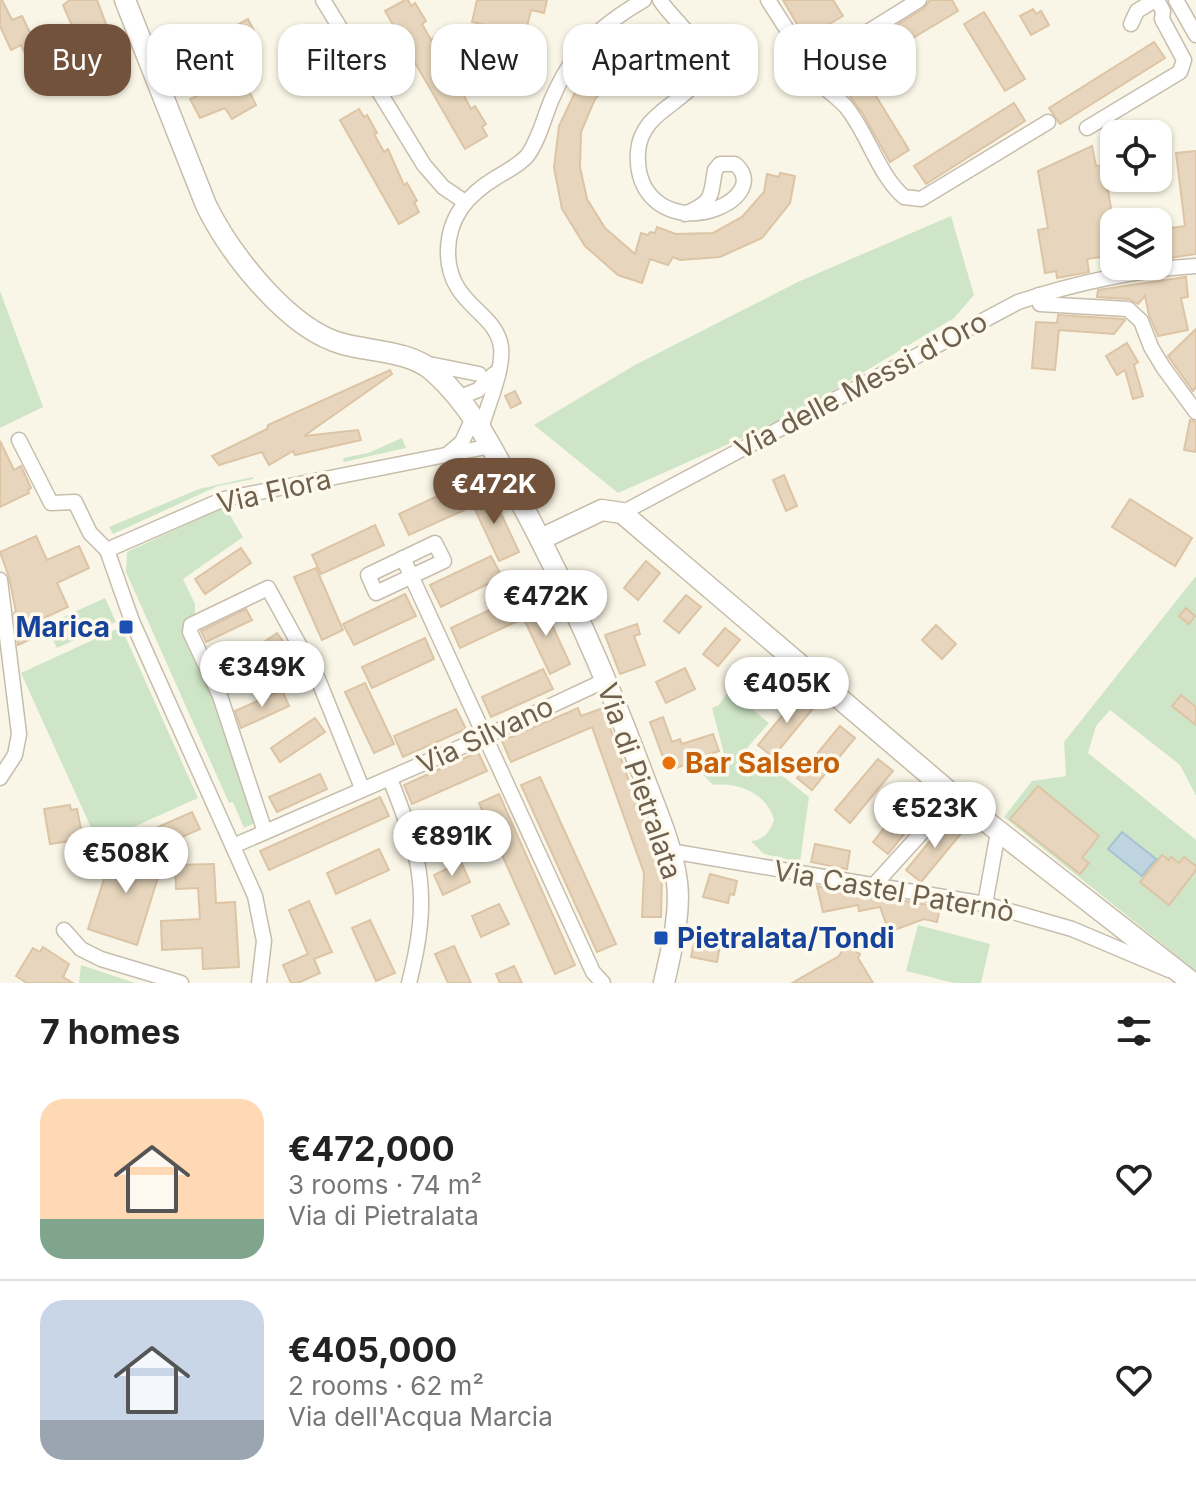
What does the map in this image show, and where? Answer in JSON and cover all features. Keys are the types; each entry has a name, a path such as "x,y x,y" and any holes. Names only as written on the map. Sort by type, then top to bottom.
{"street":[{"name":"Via di Pietralata","path":"125,0 206,205 247,267 291,313 321,335 345,345 420,362 433,371 458,398 481,431 544,545 606,680 670,851 678,900 664,983"},
{"path":"323,0 424,165 443,187 465,202"},
{"path":"448,454 481,431 501,351 497,333 464,298 452,277 449,237 455,217 481,187 520,163 529,153 554,95 585,43 613,18 644,0"},
{"path":"660,0 694,42 701,65 693,87 646,125 638,145 637,165 644,186 657,202 685,214"},
{"path":"768,0 783,24"},
{"path":"880,24 919,0"},
{"path":"1087,128 1180,72 1184,60 1162,19 1163,11 1156,0 1137,11 1131,24"},
{"path":"1176,0 1196,35"},
{"path":"833,96 850,111 900,194 910,199 921,199 1048,122"},
{"name":"Via delle Messi d'Oro","path":"622,513 991,315 1039,295 1157,269 1196,266"},
{"path":"1039,295 1040,304 1128,309 1141,321 1163,367 1196,412"},
{"path":"420,362 479,374"},
{"path":"458,398 467,384 479,374 498,367"},
{"path":"458,398 485,385 498,367"},
{"name":"Via Flora","path":"107,550 224,499 448,454 481,431"},
{"path":"19,440 51,503 75,502 90,533 107,550 132,621 261,915 264,958 259,983"},
{"path":"544,545 622,513 954,797 1186,978"},
{"path":"435,543 444,561 411,576 376,593 368,575 435,543"},
{"path":"403,558 593,972 603,983"},
{"path":"0,580 19,734 15,755 0,778"},
{"path":"265,832 220,696 190,632 191,625 268,588 318,679 362,788"},
{"name":"Via Silvano","path":"233,846 362,788 390,779 606,680"},
{"path":"390,779 412,838 422,883 419,937 409,983"},
{"path":"875,884 954,797"},
{"path":"985,904 998,832"},
{"name":"Via Castel Paternò","path":"670,851 985,904 1055,923 1186,978"},
{"path":"64,930 81,949 101,959 181,983"}],"green space":[{"path":"951,216 974,295 954,318 787,418 618,493 534,425 635,365 800,281"},
{"path":"0,291 43,407 0,428"},
{"path":"402,438 406,448 344,462 343,458 368,453"},
{"path":"253,477 218,486 113,534 109,527 199,489"},
{"path":"225,507 243,537 183,579 195,604 195,618 185,625 217,702 257,822 244,828 233,802 229,803 126,572 127,552"},
{"path":"1196,576 1196,796 1180,765 1110,710 1096,726 1088,753 1196,840 1196,971 1004,817 1032,781 1066,776 1064,742"},
{"path":"105,598 116,622 57,648 46,625"},
{"path":"121,627 198,798 98,843 21,673"},
{"path":"729,690 769,723 747,748 809,797 800,862 764,854 751,841 766,834 774,819 765,802 750,791 732,785 713,785 694,765 724,754 712,708 719,705"},
{"path":"918,925 990,944 981,983 954,983 906,971"},
{"path":"81,965 135,983 79,983"}],"water":[{"path":"1122,832 1156,859 1142,876 1108,849"}],"building":[{"path":"2,0 12,20 22,16 26,24 24,52 21,45 11,50 0,26"},
{"path":"70,0 97,0 106,24 71,24 63,5"},
{"path":"408,0 411,6 415,3 426,21 422,24 431,40 431,90 415,63 415,24 393,24 385,11"},
{"path":"477,0 547,0 544,13 531,10 528,24 472,22"},
{"path":"783,0 833,0 843,16 829,24 797,24"},
{"path":"930,0 952,0 958,11 916,36 916,24 899,24 924,8"},
{"path":"1033,9 1036,14 1041,11 1049,25 1031,35 1020,16"},
{"path":"984,12 1025,79 1005,91 964,24"},
{"path":"1154,42 1165,58 1060,124 1049,108"},
{"path":"197,96 251,96 256,105 232,119 225,108 200,118 190,99"},
{"path":"434,96 464,96 471,109 475,106 486,124 482,127 487,136 465,149"},
{"path":"573,96 598,96 581,132 580,167 587,199 605,228 635,254 641,233 655,233 657,227 676,234 713,233 742,217 764,192 767,174 795,176 790,203 762,238 720,257 680,260 673,257 668,265 650,259 642,283 618,275 585,246 562,209 554,168 559,126"},
{"path":"850,96 876,96 909,150 890,162"},
{"path":"1014,103 1025,121 926,184 914,166"},
{"path":"359,109 364,117 367,115 384,152 388,149 404,185 407,183 417,201 414,202 419,212 399,224 340,120"},
{"path":"1092,146 1096,166 1100,166 1100,192 1108,192 1111,208 1100,208 1100,257 1087,259 1089,272 1057,278 1056,271 1045,273 1038,230 1048,228 1038,171"},
{"path":"1196,151 1196,254 1172,258 1172,228 1185,226 1176,153"},
{"path":"1186,277 1188,297 1181,298 1188,330 1158,336 1145,296 1138,304 1129,299 1097,297 1098,290"},
{"path":"1058,315 1125,320 1114,334 1059,330 1055,370 1032,368 1036,322 1057,323"},
{"path":"1196,329 1196,387 1193,391 1168,356"},
{"path":"1127,343 1138,362 1134,365 1143,396 1133,399 1125,370 1117,375 1106,356"},
{"path":"390,370 392,374 304,436 358,430 361,440 295,455 293,451 269,465 262,452 219,465 212,456 267,429 268,425"},
{"path":"515,391 521,403 511,408 505,396"},
{"path":"1190,420 1196,422 1196,452 1184,450"},
{"path":"0,441 14,470 21,466 31,488 29,493 0,507"},
{"path":"784,475 797,506 786,511 773,480"},
{"path":"461,485 471,507 409,535 399,514"},
{"path":"490,490 519,552 499,561 470,499"},
{"path":"1130,499 1192,538 1175,566 1112,527"},
{"path":"375,525 384,545 321,574 312,555"},
{"path":"36,536 47,560 79,546 89,568 57,583 68,607 35,622 40,635 18,645 16,612 0,552"},
{"path":"241,548 251,563 205,594 195,579"},
{"path":"491,556 502,577 441,607 430,585"},
{"path":"646,561 660,573 638,600 624,588"},
{"path":"316,568 343,630 322,640 294,577"},
{"path":"405,594 416,616 354,645 343,624"},
{"path":"686,595 701,607 679,633 664,621"},
{"path":"511,600 520,620 460,648 451,628"},
{"path":"542,603 570,664 550,674 521,613"},
{"path":"1186,608 1195,616 1189,624 1179,616"},
{"path":"246,609 252,620 206,642 201,631"},
{"path":"637,624 640,634 634,636 645,665 620,674 605,635"},
{"path":"936,625 956,644 942,659 922,640"},
{"path":"725,628 740,640 718,666 703,654"},
{"path":"277,633 288,648 243,680 232,664"},
{"path":"425,638 434,659 372,688 362,667"},
{"path":"762,659 777,672 755,699 740,686"},
{"path":"685,668 695,689 666,703 656,682"},
{"path":"543,669 553,689 491,717 482,697"},
{"path":"365,683 394,744 374,753 345,692"},
{"path":"282,690 289,706 241,728 235,711"},
{"path":"801,693 816,705 773,757 758,745"},
{"path":"1181,695 1196,707 1196,725 1172,706"},
{"path":"578,708 581,716 603,708 662,874 661,917 642,917 644,873 592,727 511,762 502,741"},
{"path":"456,709 466,729 403,757 394,736"},
{"path":"663,717 672,742 680,739 682,744 713,734 719,751 668,771 650,722"},
{"path":"315,718 325,732 280,762 271,748"},
{"path":"840,726 855,738 812,790 797,778"},
{"path":"478,752 487,771 412,804 404,785"},
{"path":"878,759 893,771 850,823 835,810"},
{"path":"320,774 327,789 277,812 269,797"},
{"path":"540,777 616,944 597,952 521,785"},
{"path":"1038,786 1099,836 1082,858 1089,863 1080,874 1010,819"},
{"path":"915,790 930,802 888,854 873,842"},
{"path":"499,794 575,965 555,974 479,803"},
{"path":"380,797 389,816 269,870 260,851"},
{"path":"70,805 71,810 77,809 83,839 50,844 44,809"},
{"path":"192,812 200,829 173,841 173,832 167,848 158,827"},
{"path":"450,816 459,836 432,848 424,829"},
{"path":"949,818 964,830 921,882 906,870"},
{"path":"815,844 850,851 847,869 811,862"},
{"path":"115,845 163,861 137,945 88,929"},
{"path":"379,849 389,870 336,894 327,873"},
{"path":"1162,855 1179,863 1184,857 1196,866 1169,905 1140,882"},
{"path":"461,862 470,882 443,895 434,875"},
{"path":"214,864 216,903 235,902 239,967 203,969 202,948 162,950 161,921 200,919 198,888 176,889 175,865"},
{"path":"710,874 737,881 734,895 730,894 728,903 703,897"},
{"path":"817,886 940,907 937,922 924,919 889,932 880,907 859,911 858,905 823,912"},
{"path":"309,901 332,952 314,959 320,973 291,983 283,965 308,954 289,910"},
{"path":"499,904 509,924 481,937 472,916"},
{"path":"370,920 395,973 376,981 352,928"},
{"path":"696,934 718,938 717,962 691,957"},
{"path":"454,946 471,983 448,983 435,954"},
{"path":"845,946 860,954 858,958 873,983 792,983 839,956"},
{"path":"43,947 69,964 63,977 73,983 27,983 16,976 33,948 40,952"},
{"path":"514,966 522,983 500,983 496,974"}],"place":[{"name":"Marica","path":"126,627"},
{"name":"Bar Salsero","path":"669,763"},
{"name":"Pietralata/Tondi","path":"661,938"}]}
